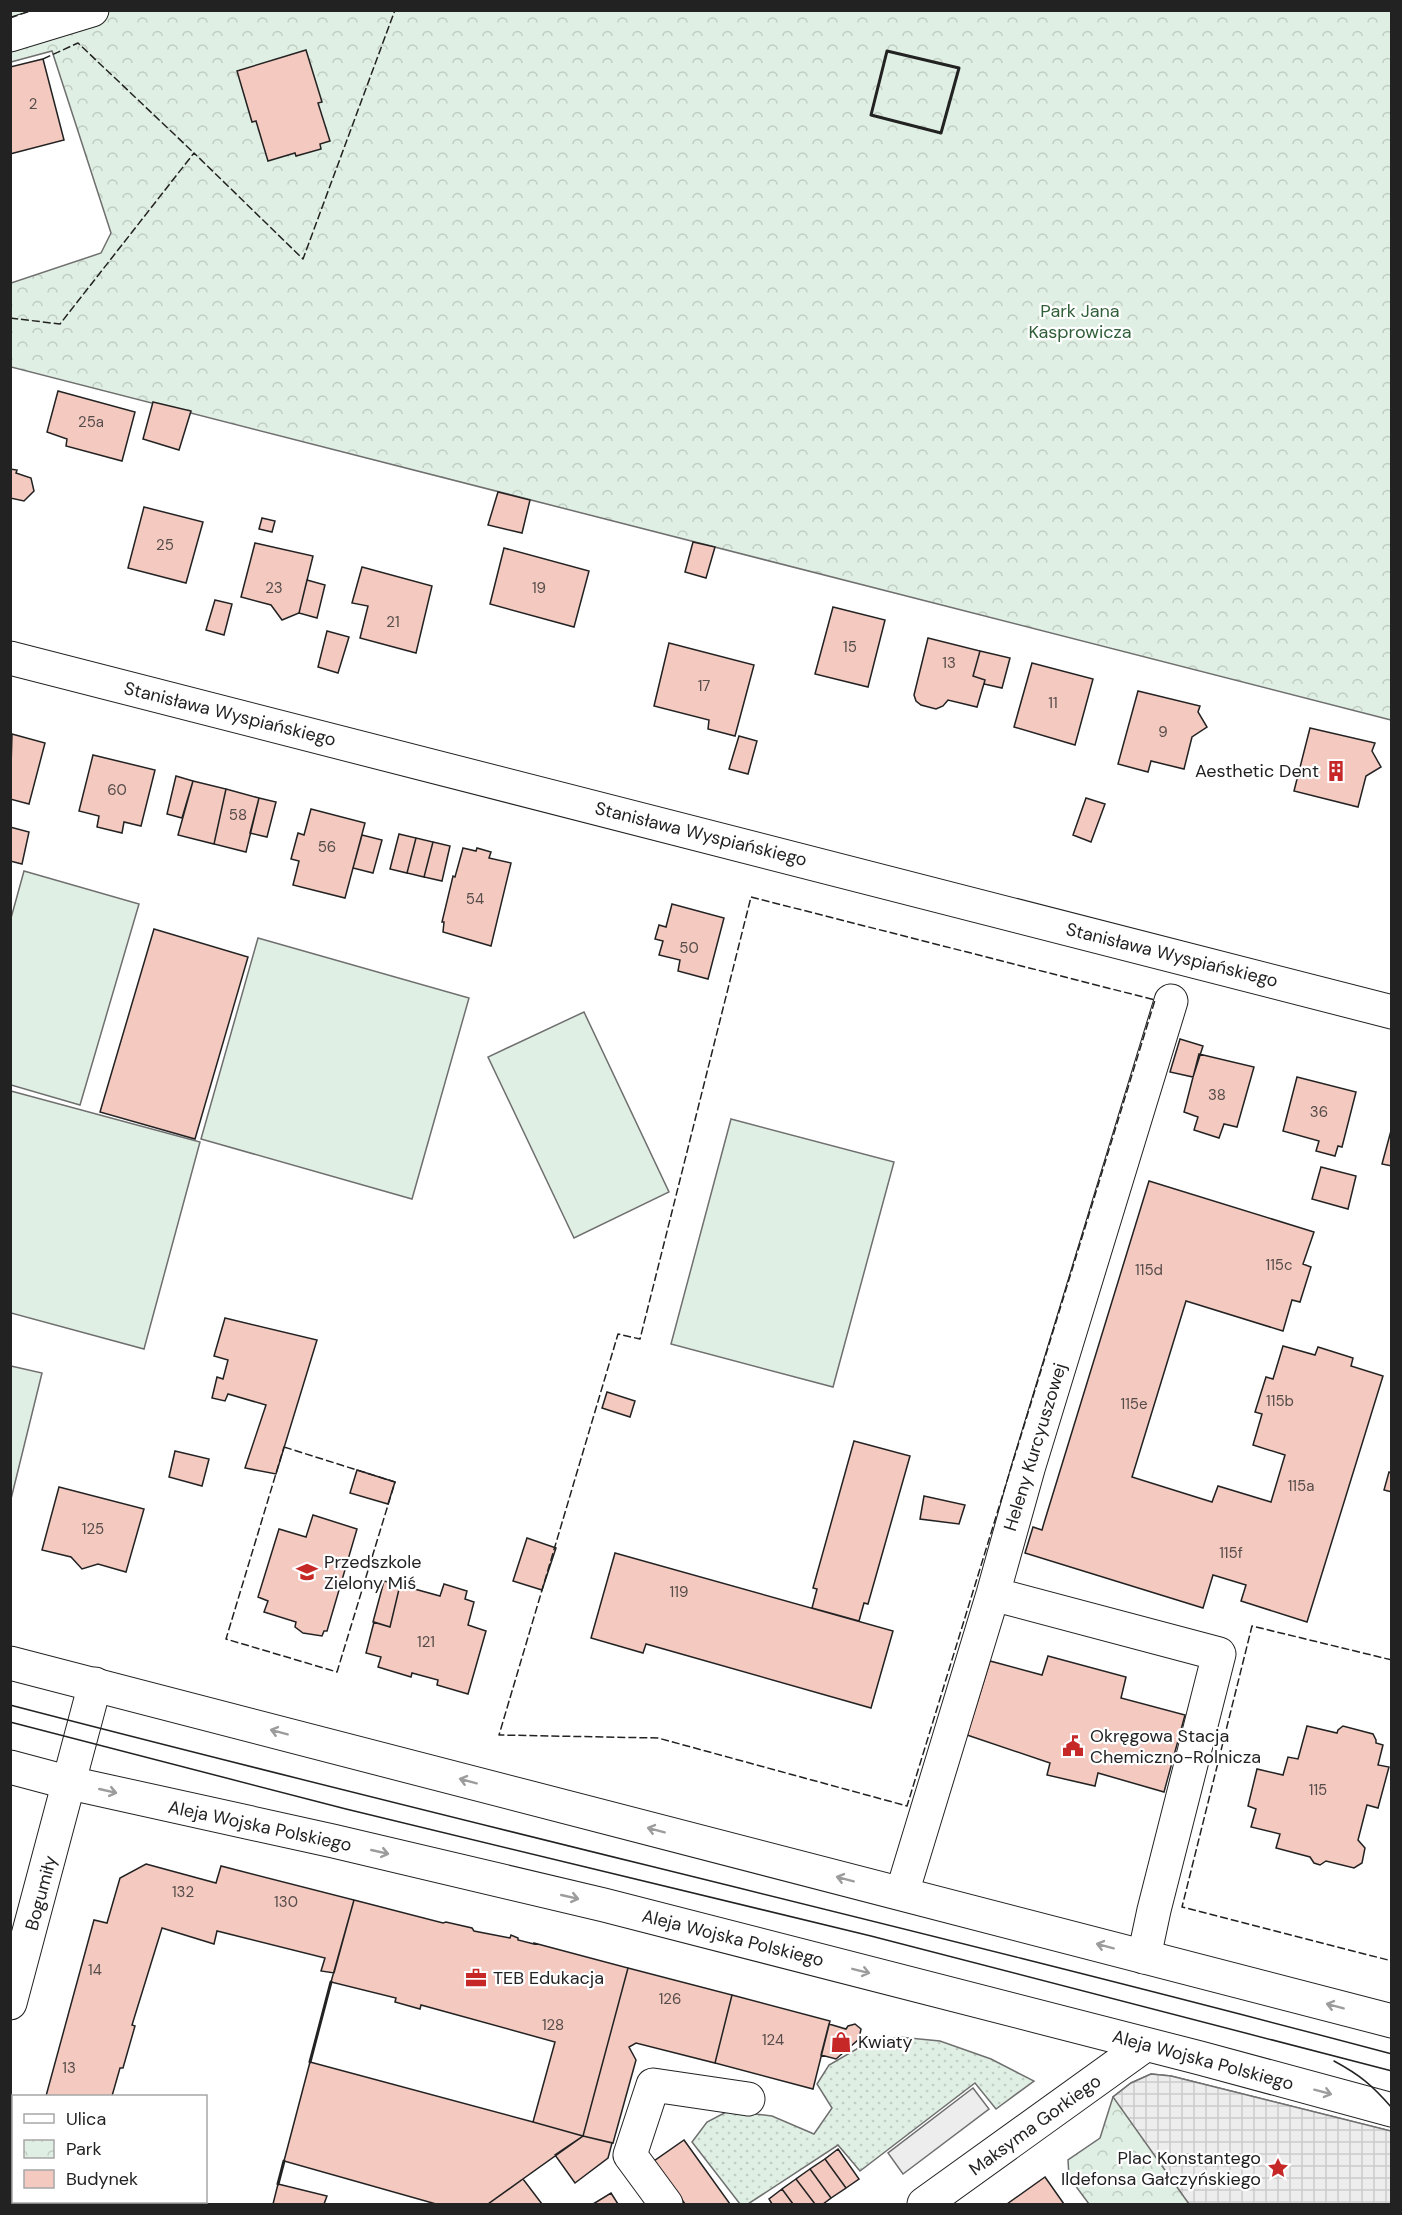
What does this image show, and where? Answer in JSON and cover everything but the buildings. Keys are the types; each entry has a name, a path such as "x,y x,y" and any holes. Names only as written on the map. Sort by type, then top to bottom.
{"street":[{"path":"10,35 93,10"},
{"name":"Stanisława Wyspiańskiego","path":"10,658 1392,1012"},
{"name":"Heleny Kurcyuszowej","path":"902,1893 993,1594 1028,1469 1172,1001"},
{"path":"993,1594 1219,1654 1144,1957"},
{"path":"10,1663 1392,2021"},
{"path":"70,1783 95,1684"},
{"name":"Aleja Wojska Polskiego","path":"10,1767 70,1783 333,1841 604,1905 1392,2110"},
{"name":"Bogumiły","path":"10,2003 70,1783"},
{"name":"Maksyma Gorkiego","path":"924,2205 1145,2045"},
{"path":"666,2205 630,2154 653,2085 748,2099"}],"green space":[{"name":"Park Jana Kasprowicza","path":"11,10 1391,11 1391,720 11,367 11,283 101,253 111,233 52,51 11,62"},
{"path":"24,871 139,904 80,1105 11,1085 11,918"},
{"path":"258,938 469,998 412,1199 201,1139"},
{"path":"584,1012 669,1192 574,1238 488,1057"},
{"path":"11,1091 200,1142 144,1349 11,1313"},
{"path":"731,1119 894,1162 833,1387 671,1344"},
{"path":"10,1366 42,1373 11,1499"},
{"path":"899,2037 940,2041 991,2059 1034,2081 996,2109 975,2083 860,2171 838,2145 748,2204 740,2204 692,2142 707,2122 728,2111 772,2116 814,2134 832,2108 817,2084 829,2065 867,2043"},
{"name":"Plac Konstantego Ildefonsa Gałczyńskiego","path":"1151,2074 1171,2076 1391,2131 1391,2204 1089,2204 1069,2177 1068,2160 1100,2138 1113,2097 1131,2083"}],"shaded area":[{"name":"Plac Konstantego Ildefonsa Gałczyńskiego","path":"1151,2074 1171,2076 1391,2131 1391,2204 1189,2204 1113,2097 1131,2083"},
{"path":"973,2088 989,2109 903,2174 888,2153"}],"tram line":[{"path":"10,1705 1047,1965 1392,2054"},
{"path":"10,1722 346,1809 871,1936 1392,2071"},
{"path":"1334,2061 1365,2081 1392,2108"}],"fence":[{"path":"10,18 33,10"},
{"path":"10,318 60,324 194,153 303,259 395,10"},
{"path":"43,59 78,43 194,153"},
{"path":"751,897 1155,1000 907,1806 658,1738 499,1735 618,1334 640,1339 751,897"},
{"path":"284,1447 395,1482 337,1672 226,1639 284,1447"},
{"path":"1392,1660 1252,1626 1182,1907 1392,1961"}],"wall":[{"path":"887,51 959,68 941,133 871,115 887,51"},
{"path":"310,2062 331,1982"},
{"path":"278,2184 284,2161"}],"place":[{"name":"Aesthetic Dent","path":"1336,771"},
{"name":"Przedszkole Zielony Miś","path":"307,1572"},
{"name":"Okręgowa Stacja Chemiczno-Rolnicza","path":"1073,1746"},
{"name":"TEB Edukacja","path":"476,1978"},
{"name":"Kwiaty","path":"841,2042"},
{"name":"Plac Konstantego Ildefonsa Gałczyńskiego","path":"1278,2168"}]}
